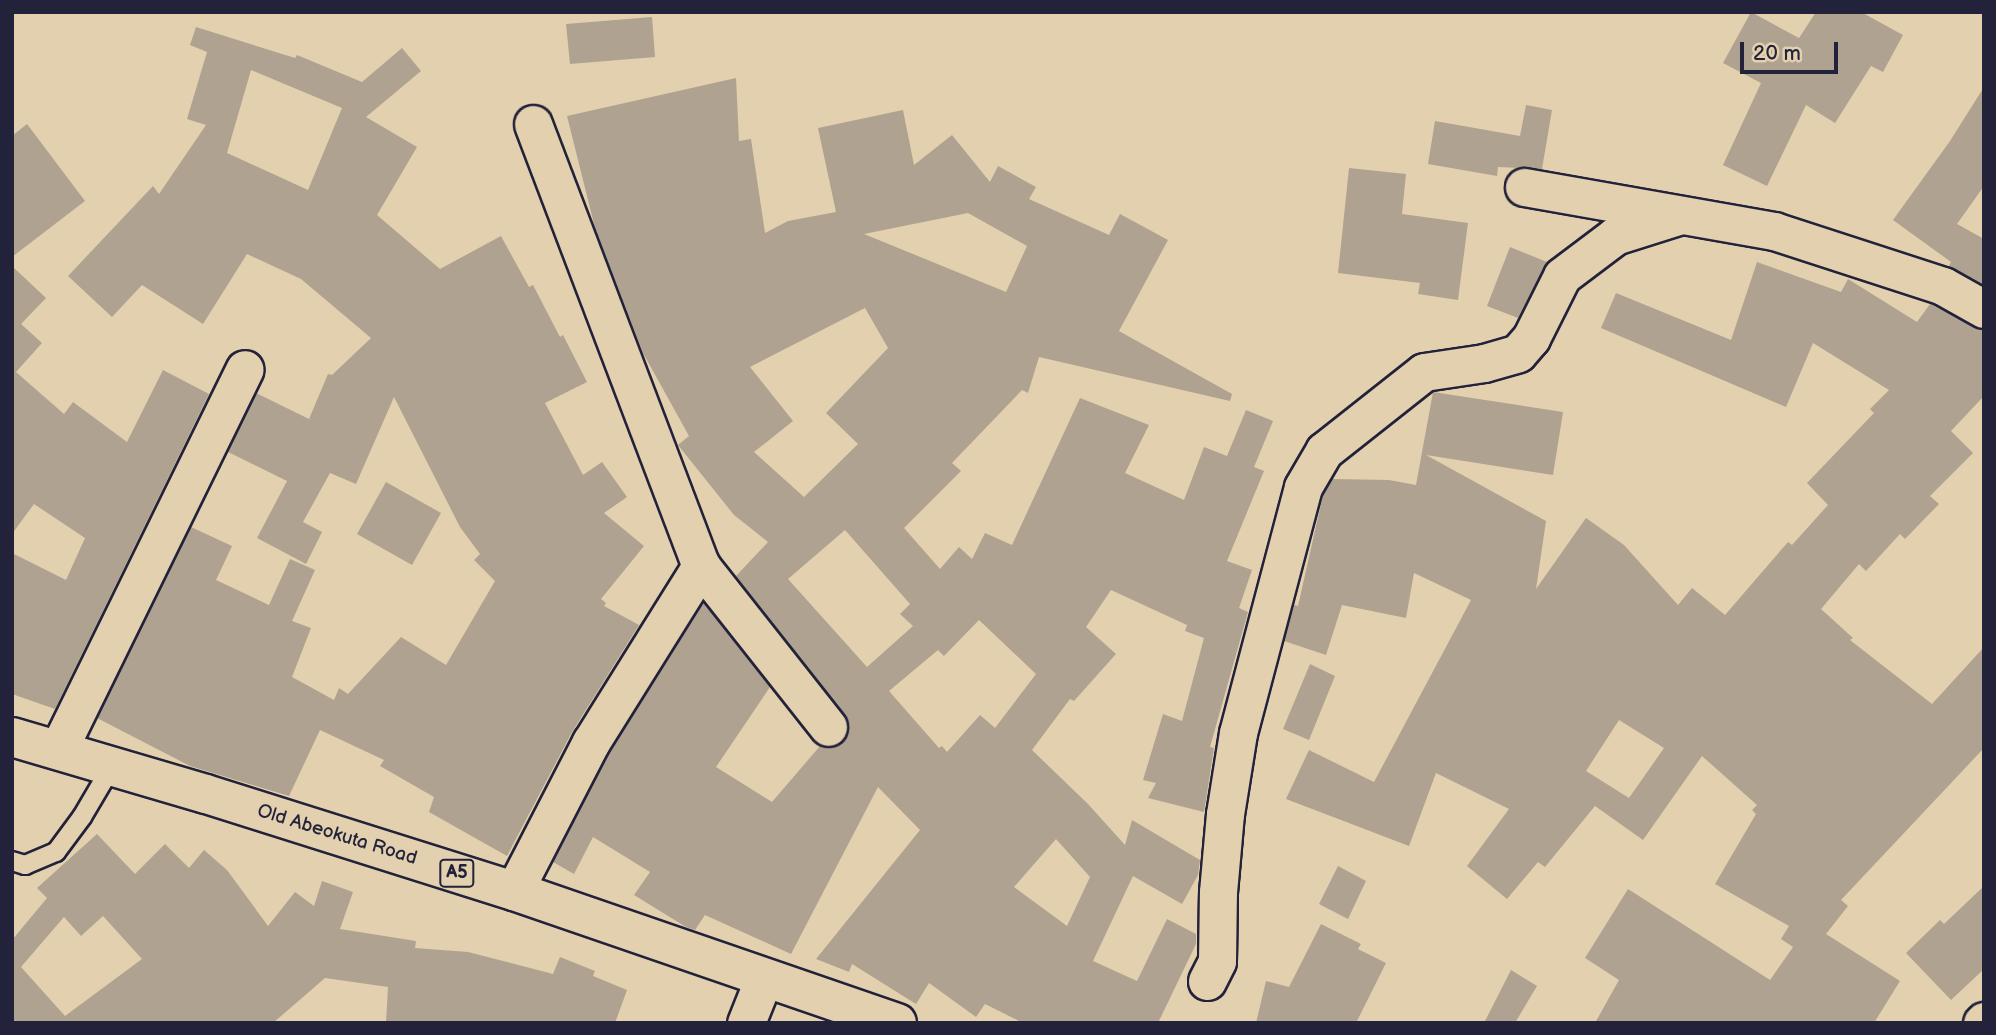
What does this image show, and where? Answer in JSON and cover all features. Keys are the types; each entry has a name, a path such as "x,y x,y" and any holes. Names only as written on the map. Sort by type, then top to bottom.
{"highway":[{"name":"Old Abeokuta Road","path":"12,737 514,891 897,1023"}],"street":[{"path":"533,124 701,566 828,727"},
{"path":"1524,187 1774,231 1943,286 1984,309"},
{"path":"1207,981 1217,961 1218,892 1225,814 1238,733 1303,487 1324,451 1424,372 1484,363 1518,353 1531,338 1562,276 1615,236 1681,215"},
{"path":"58,750 245,369"},
{"path":"514,891 591,742 701,566"},
{"path":"746,1023 764,978"}],"lane":[{"path":"12,861 25,865 56,852 82,817 112,766"}],"building":[{"path":"1751,12 1799,38 1816,12 1861,12 1903,35 1883,72 1871,66 1835,123 1806,105 1767,186 1723,165 1761,83 1723,63"},
{"path":"652,17 655,57 570,64 566,24"},
{"path":"196,27 295,58 297,55 362,82 402,48 421,71 366,117 417,147 377,215 440,269 501,236 529,287 533,285 560,337 563,335 587,382 545,403 583,475 602,462 627,497 604,513 644,546 601,599 606,603 604,606 639,625 572,732 507,856 429,812 434,797 380,766 384,760 320,730 289,796 190,766 97,718 191,527 232,546 216,580 269,605 290,559 315,570 292,621 311,628 292,677 334,700 339,688 348,694 401,637 446,665 495,581 474,560 480,554 460,527 394,397 356,484 330,473 303,522 322,532 306,564 257,538 287,481 228,452 256,393 309,419 328,374 332,375 371,338 301,279 247,254 203,324 142,285 112,317 68,276 153,186 159,194 206,125 187,119 207,52 190,45","holes":["251,70 342,108 308,190 227,153"]},
{"path":"736,78 739,141 751,139 765,233 788,221 836,212 818,128 903,110 914,165 952,135 990,182 998,166 1036,187 1029,199 1109,235 1120,214 1168,240 1119,331 1232,394 1230,401 1039,357 1028,393 1022,390 952,463 961,471 904,528 940,569 959,547 972,559 985,533 1012,545 1080,398 1149,425 1125,473 1184,500 1204,447 1227,456 1246,410 1273,421 1254,467 1264,471 1227,561 1252,570 1239,608 1248,612 1210,747 1214,748 1204,812 1148,798 1156,783 1143,780 1163,714 1182,721 1204,638 1185,631 1187,625 1111,590 1086,627 1116,654 1074,701 1070,699 1032,750 1088,804 1125,845 1132,820 1200,860 1198,875 1182,904 1133,876 1093,961 1137,981 1167,919 1196,934 1196,944 1158,1023 1023,1023 985,1004 976,1017 929,983 916,1004 852,964 849,972 816,959 920,830 878,787 791,954 705,915 695,930 686,927 634,895 650,872 593,837 574,874 553,862 609,752 703,602 770,687 716,767 772,802 820,746 830,748 840,744 848,734 849,723 736,576 768,542 734,515 678,445 689,436 643,353 595,228 567,116","holes":["968,213 1027,246 1006,292 864,234","865,308 888,348 826,413 858,444 804,497 754,452 793,421 750,367","845,530 910,604 900,614 913,626 867,667 788,579","979,620 1036,674 995,728 980,715 947,752 942,746 939,748 889,691 938,650 944,656","1056,839 1090,877 1067,926 1014,887"]},
{"path":"1984,87 1984,186 1957,224 1984,239 1984,285 1949,266 1951,262 1893,220 1950,141"},
{"path":"1526,105 1552,110 1542,169 1498,167 1497,176 1428,164 1435,121 1520,136"},
{"path":"27,124 85,201 12,257 12,136"},
{"path":"1349,168 1406,174 1402,214 1468,223 1458,300 1418,294 1420,283 1338,273"},
{"path":"1510,247 1547,262 1518,318 1487,306"},
{"path":"1757,262 1841,292 1848,279 1917,322 1930,304 1984,330 1984,396 1951,431 1973,453 1930,496 1939,504 1905,539 1900,534 1866,571 1859,564 1821,609 1853,638 1850,640 1932,704 1984,647 1984,748 1841,900 1848,906 1826,934 1900,981 1874,1023 1595,1023 1619,980 1585,958 1628,889 1770,980 1793,947 1781,939 1789,926 1715,884 1756,814 1752,810 1757,805 1702,756 1643,840 1595,806 1545,867 1538,862 1507,899 1467,866 1509,809 1436,773 1409,846 1286,799 1309,750 1374,782 1471,600 1414,573 1406,618 1342,605 1326,655 1284,641 1294,605 1298,606 1323,495 1332,479 1389,480 1416,485 1433,392 1563,412 1553,475 1426,455 1546,521 1536,589 1586,518 1624,545 1678,605 1692,588 1725,615 1788,542 1792,545 1828,505 1807,483 1874,413 1870,409 1889,390 1813,343 1786,407 1601,328 1616,293 1731,340","holes":["1619,720 1664,748 1629,798 1586,771"]},
{"path":"12,266 46,298 21,324 42,343 16,372 64,414 73,402 127,442 163,370 209,394 55,709 12,694 12,553 66,580 85,538 34,504 12,534"},
{"path":"386,482 441,513 412,565 357,534"},
{"path":"1310,664 1335,676 1309,740 1283,729"},
{"path":"97,834 135,874 165,844 189,868 204,850 227,870 268,926 295,892 314,906 322,881 353,892 340,929 416,941 415,948 468,952 553,974 560,957 595,971 593,976 627,990 615,1023 386,1023 388,987 325,978 273,1023 12,1023 12,940 47,898 37,888","holes":["103,916 142,959 65,1016 21,967 64,917 81,936"]},
{"path":"1338,866 1366,881 1348,919 1319,904"},
{"path":"1984,886 1984,969 1951,1000 1906,953 1940,920 1944,924"},
{"path":"1321,924 1361,944 1358,949 1386,963 1356,1023 1256,1023 1266,981 1289,987"},
{"path":"1511,970 1537,986 1515,1023 1484,1023"}]}
